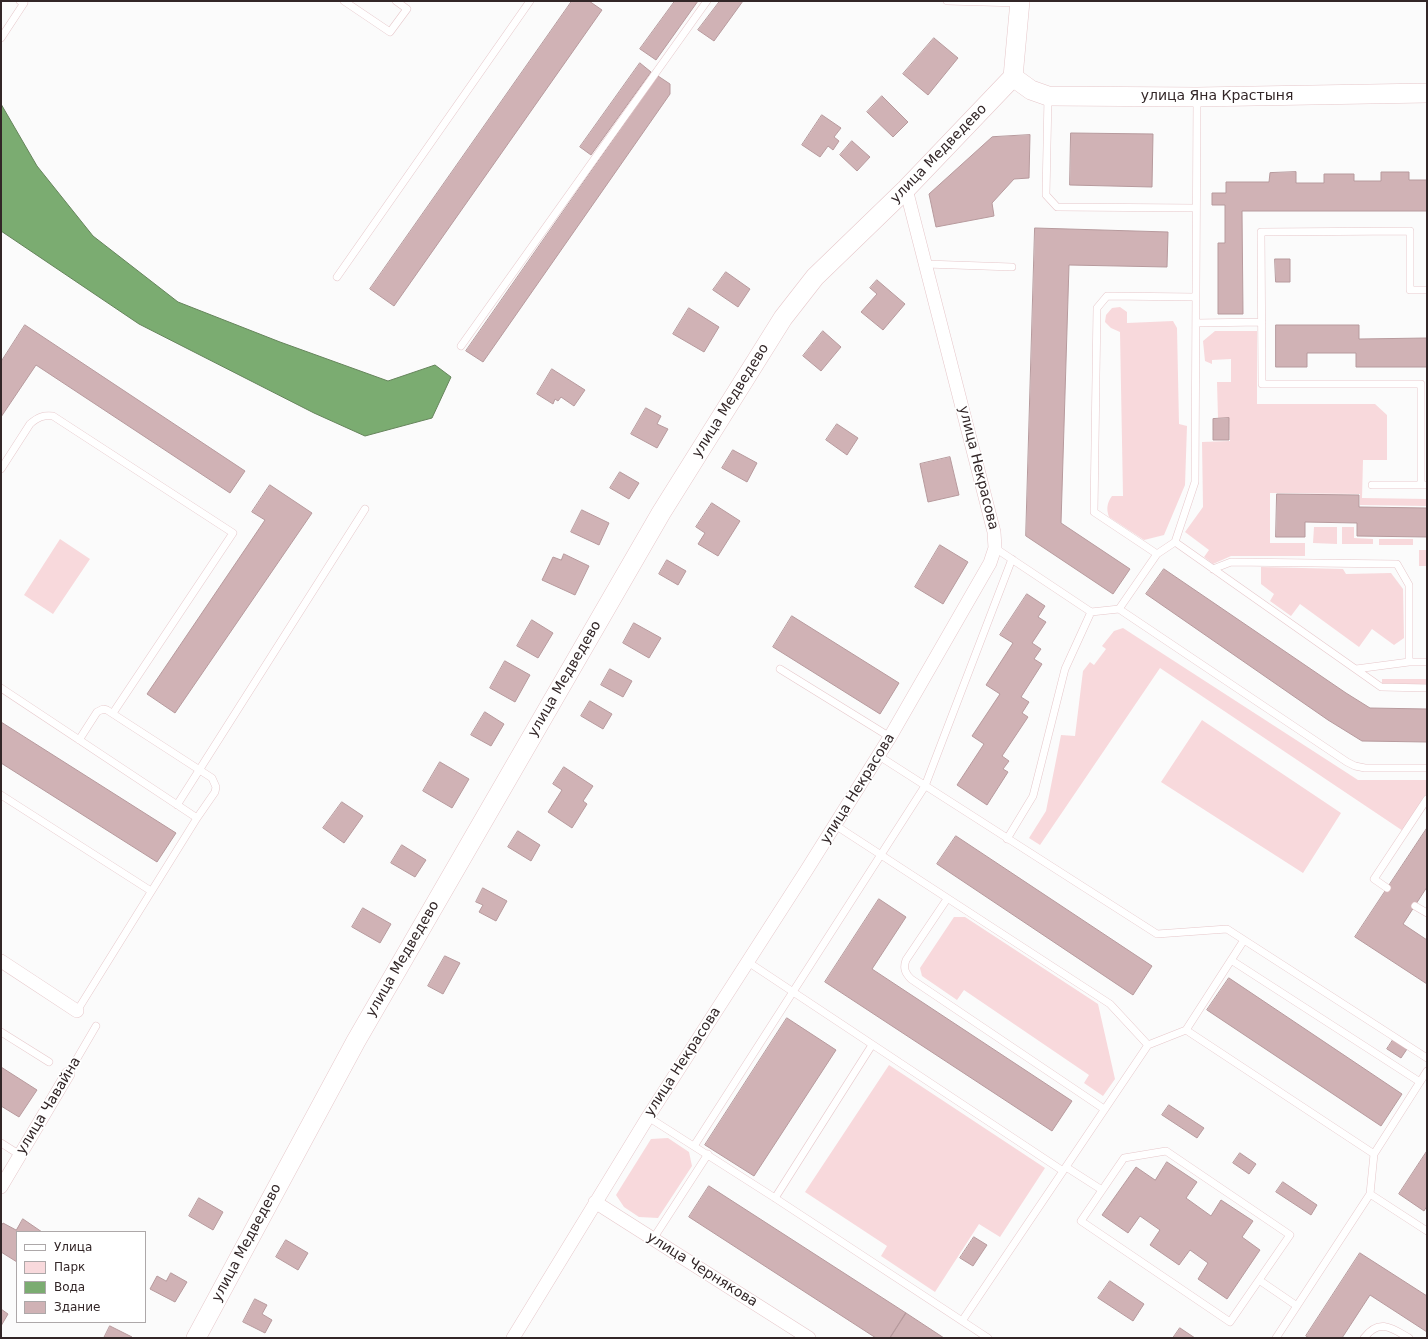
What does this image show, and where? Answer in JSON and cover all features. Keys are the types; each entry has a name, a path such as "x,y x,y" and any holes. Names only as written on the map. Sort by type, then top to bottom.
{"street":[{"path":"1013,77 1020,2"},
{"name":"улица Яна Крастыня","path":"1013,77 1031,90 1048,96 1197,97 1427,93"},
{"name":"улица Медведево","path":"196,1338 356,1041 661,513 783,318 815,277 906,189 1013,77"},
{"name":"улица Некрасова","path":"513,1338 648,1117 879,756 990,563 995,548 994,532 906,189"},
{"path":"1,962 77,1011"},
{"name":"улица Чавайна","path":"1,1187 68,1074"},
{"name":"улица Чернякова","path":"595,1202 809,1338"}],"lane":[{"path":"1,38 24,3 20,1"},
{"path":"344,1 390,32 407,9 396,1"},
{"path":"337,276 530,1"},
{"path":"461,346 707,1"},
{"path":"946,1 1020,2"},
{"path":"1048,96 1046,195 1057,207 1196,208"},
{"path":"1119,609 1157,554 1175,542 1195,482 1197,97"},
{"path":"1372,485 1424,485 1421,384 1262,384 1261,232 1410,231 1410,290 1427,290"},
{"path":"926,264 1012,267"},
{"path":"1157,554 1094,512 1097,308 1108,296 1196,297"},
{"path":"1196,323 1262,322"},
{"path":"1,468 30,424 36,418 44,415 53,416 232,533 113,713"},
{"path":"177,805 365,509"},
{"path":"1175,542 1381,687 1427,688"},
{"path":"995,548 1091,612 1119,609 1347,762 1355,766 1365,768 1427,768"},
{"path":"694,1146 882,856 925,786 1012,559"},
{"path":"1213,570 1232,562 1397,564 1409,585 1409,662"},
{"path":"1007,838 1033,796 1065,669 1091,612"},
{"path":"1356,669 1409,662 1427,662"},
{"path":"780,669 890,738"},
{"path":"1,688 197,818"},
{"path":"77,1011 197,818 215,792 216,787 212,778 113,713 104,709 100,710 79,740"},
{"path":"879,756 1157,934 1227,929 1427,1058"},
{"path":"1,794 151,891"},
{"path":"1387,888 1374,879 1426,803"},
{"path":"835,825 1110,1004 1148,1045"},
{"path":"947,899 906,960 904,965 907,975 1104,1109"},
{"path":"1415,906 1427,913"},
{"path":"962,1321 1148,1045 1186,1030 1244,940"},
{"path":"1231,960 1420,1082"},
{"path":"748,962 872,1045 1064,1169 1102,1190"},
{"name":"улица Чавайна","path":"68,1074 96,1026"},
{"path":"1186,1030 1374,1154"},
{"path":"1,1032 49,1062"},
{"path":"775,1198 872,1045"},
{"path":"1276,1338 1370,1194 1374,1154 1427,1071"},
{"path":"648,1117 708,1154 988,1338"},
{"path":"1,1143 20,1155"},
{"path":"1166,1151 1290,1235 1258,1280 1230,1322 1081,1221 1124,1158 1166,1151"},
{"path":"653,1239 708,1154"},
{"path":"1370,1194 1427,1231"},
{"path":"1258,1280 1297,1306"},
{"path":"1364,1338 1370,1330 1378,1326 1386,1326 1409,1338"}],"green space":[{"path":"1120,307 1127,312 1127,323 1173,321 1177,328 1179,424 1187,426 1185,485 1164,535 1144,540 1109,517 1107,509 1112,496 1123,496 1120,332 1111,328 1105,322 1106,315 1112,308"},
{"path":"1215,331 1257,331 1257,404 1375,404 1387,415 1387,460 1363,460 1362,498 1427,499 1427,506 1360,505 1360,494 1270,493 1270,543 1305,543 1305,556 1231,556 1213,564 1204,557 1209,550 1185,532 1203,507 1202,442 1230,441 1229,418 1218,418 1217,382 1231,382 1231,359 1212,360 1212,364 1205,361 1203,341"},
{"path":"1314,527 1337,527 1337,544 1313,543"},
{"path":"1342,527 1354,527 1354,538 1373,539 1373,544 1342,544"},
{"path":"60,539 90,559 53,614 24,595"},
{"path":"1379,539 1413,539 1413,545 1379,545"},
{"path":"1419,550 1427,550 1427,566 1419,566"},
{"path":"1261,567 1343,569 1346,574 1391,573 1403,589 1404,638 1394,645 1372,629 1359,647 1300,604 1291,616 1270,601 1274,594 1261,584"},
{"path":"1123,628 1358,780 1427,780 1427,795 1403,831 1160,668 1040,845 1029,838 1046,811 1061,735 1075,736 1083,671 1090,662 1094,665 1106,649 1102,646 1114,631"},
{"path":"1382,679 1427,679 1427,684 1382,684"},
{"path":"1202,720 1341,813 1303,873 1161,782"},
{"path":"954,917 965,917 1098,1004 1115,1079 1103,1096 1084,1083 1089,1075 964,990 957,1000 922,976 920,968"},
{"path":"889,1065 1045,1168 1000,1237 979,1224 935,1292 881,1256 887,1246 805,1192"},
{"path":"668,1138 689,1152 692,1166 658,1218 639,1217 624,1207 616,1195 651,1139"}],"water":[{"path":"1,104 37,166 93,236 178,302 280,342 388,381 435,365 451,377 432,418 365,436 314,413 139,324 1,231"}],"building":[{"path":"572,1 589,1 602,10 394,306 370,289"},
{"path":"675,1 698,1 656,60 640,49"},
{"path":"720,1 743,1 714,41 698,30"},
{"path":"934,38 958,58 928,95 903,74"},
{"path":"640,63 651,72 591,155 580,147"},
{"path":"658,76 670,84 670,94 483,362 466,351"},
{"path":"882,96 908,122 893,137 867,112"},
{"path":"822,115 841,128 834,137 839,141 833,150 828,146 820,157 802,145"},
{"path":"1071,133 1153,134 1152,187 1070,185"},
{"path":"1030,135 1029,178 1014,179 992,203 994,216 936,227 929,194 992,137"},
{"path":"852,141 870,157 857,171 840,155"},
{"path":"1296,172 1296,183 1324,183 1324,174 1354,174 1354,181 1381,181 1381,172 1409,172 1409,180 1427,180 1427,211 1242,211 1243,314 1218,314 1218,243 1225,243 1225,205 1212,205 1212,193 1226,193 1226,182 1269,182 1270,173"},
{"path":"1035,228 1168,232 1167,267 1069,265 1061,523 1130,569 1113,594 1026,536"},
{"path":"1275,259 1290,259 1290,282 1276,282"},
{"path":"726,272 750,289 738,307 713,290"},
{"path":"877,280 905,304 883,330 861,312 877,294 870,288"},
{"path":"689,308 719,327 704,352 673,334"},
{"path":"25,325 245,471 230,493 36,365 1,417 1,362"},
{"path":"1276,325 1359,325 1359,339 1427,338 1427,367 1356,367 1356,353 1307,353 1307,367 1276,367"},
{"path":"823,331 841,347 821,371 803,356"},
{"path":"552,369 585,390 574,406 561,397 558,401 555,399 553,404 537,394"},
{"path":"646,408 661,416 657,424 668,429 657,448 631,434"},
{"path":"1229,418 1229,440 1213,440 1213,419"},
{"path":"837,424 858,438 847,455 826,440"},
{"path":"733,450 757,463 747,482 722,468"},
{"path":"950,457 959,495 928,502 920,464"},
{"path":"620,472 639,483 629,499 610,488"},
{"path":"270,485 312,513 175,713 147,694 265,520 252,512"},
{"path":"1277,494 1359,495 1359,507 1427,508 1427,537 1357,536 1357,523 1305,522 1305,537 1276,537"},
{"path":"712,503 740,521 718,556 698,544 705,533 696,527"},
{"path":"582,510 609,523 599,545 571,532"},
{"path":"940,545 968,562 943,604 915,587"},
{"path":"564,554 589,566 575,595 542,580 553,557 561,560"},
{"path":"667,560 686,571 678,585 659,574"},
{"path":"1164,569 1370,708 1427,709 1427,742 1362,741 1328,720 1146,594"},
{"path":"1027,594 1045,606 1038,617 1046,622 1032,643 1041,649 1034,659 1042,664 1021,697 1029,702 1022,713 1028,717 1002,756 1009,761 1003,769 1008,772 987,805 957,785 984,744 972,736 1000,694 986,685 1013,643 1000,635"},
{"path":"792,616 899,683 880,714 773,647"},
{"path":"532,620 553,633 538,658 517,646"},
{"path":"634,623 661,638 649,658 623,643"},
{"path":"505,661 530,675 515,702 490,688"},
{"path":"610,669 632,681 623,697 601,685"},
{"path":"590,701 612,714 603,729 581,716"},
{"path":"485,712 504,724 491,746 471,735"},
{"path":"1,722 176,833 157,862 1,763"},
{"path":"440,762 469,779 452,808 423,791"},
{"path":"564,767 593,786 583,801 587,804 572,828 548,812 562,790 553,784"},
{"path":"342,802 363,816 344,843 323,828"},
{"path":"1427,828 1427,887 1403,924 1427,940 1427,984 1355,937"},
{"path":"518,831 540,845 531,861 508,847"},
{"path":"956,836 1152,966 1133,995 937,864"},
{"path":"402,845 426,860 415,877 391,863"},
{"path":"483,888 507,901 496,921 479,912 483,905 476,902"},
{"path":"879,899 906,917 872,969 1072,1101 1052,1131 825,982"},
{"path":"363,908 391,924 380,943 352,927"},
{"path":"445,956 460,963 443,994 428,986"},
{"path":"1229,978 1402,1094 1381,1126 1207,1010"},
{"path":"787,1018 836,1050 754,1176 705,1145"},
{"path":"1393,1040 1407,1049 1401,1058 1387,1049"},
{"path":"1,1067 37,1090 19,1117 1,1106"},
{"path":"1169,1105 1204,1128 1197,1138 1162,1115"},
{"path":"1427,1151 1427,1206 1424,1211 1399,1194"},
{"path":"1240,1153 1256,1164 1249,1174 1233,1163"},
{"path":"1167,1162 1197,1182 1186,1198 1211,1216 1221,1200 1253,1221 1242,1237 1260,1250 1227,1299 1198,1279 1208,1263 1190,1250 1179,1265 1150,1245 1160,1230 1140,1216 1128,1233 1102,1215 1136,1167 1155,1180"},
{"path":"1283,1182 1317,1205 1311,1215 1276,1192"},
{"path":"709,1186 906,1313 890,1338 876,1338 689,1217"},
{"path":"199,1198 223,1212 213,1230 189,1216"},
{"path":"23,1219 41,1231 16,1231 16,1261 1,1252 1,1226 3,1223 16,1230"},
{"path":"974,1237 987,1245 973,1266 960,1258"},
{"path":"286,1240 308,1253 298,1270 276,1257"},
{"path":"1360,1253 1427,1296 1427,1332 1370,1295 1342,1338 1309,1338 1306,1336"},
{"path":"171,1273 187,1282 175,1302 150,1289 157,1276 166,1281"},
{"path":"1110,1281 1144,1304 1133,1321 1098,1298"},
{"path":"255,1299 267,1305 262,1314 272,1320 265,1333 243,1322"},
{"path":"1,1309 8,1314 1,1326"},
{"path":"906,1313 944,1338 890,1338"},
{"path":"110,1326 132,1337 104,1338"},
{"path":"1180,1328 1195,1338 1173,1338"}]}
